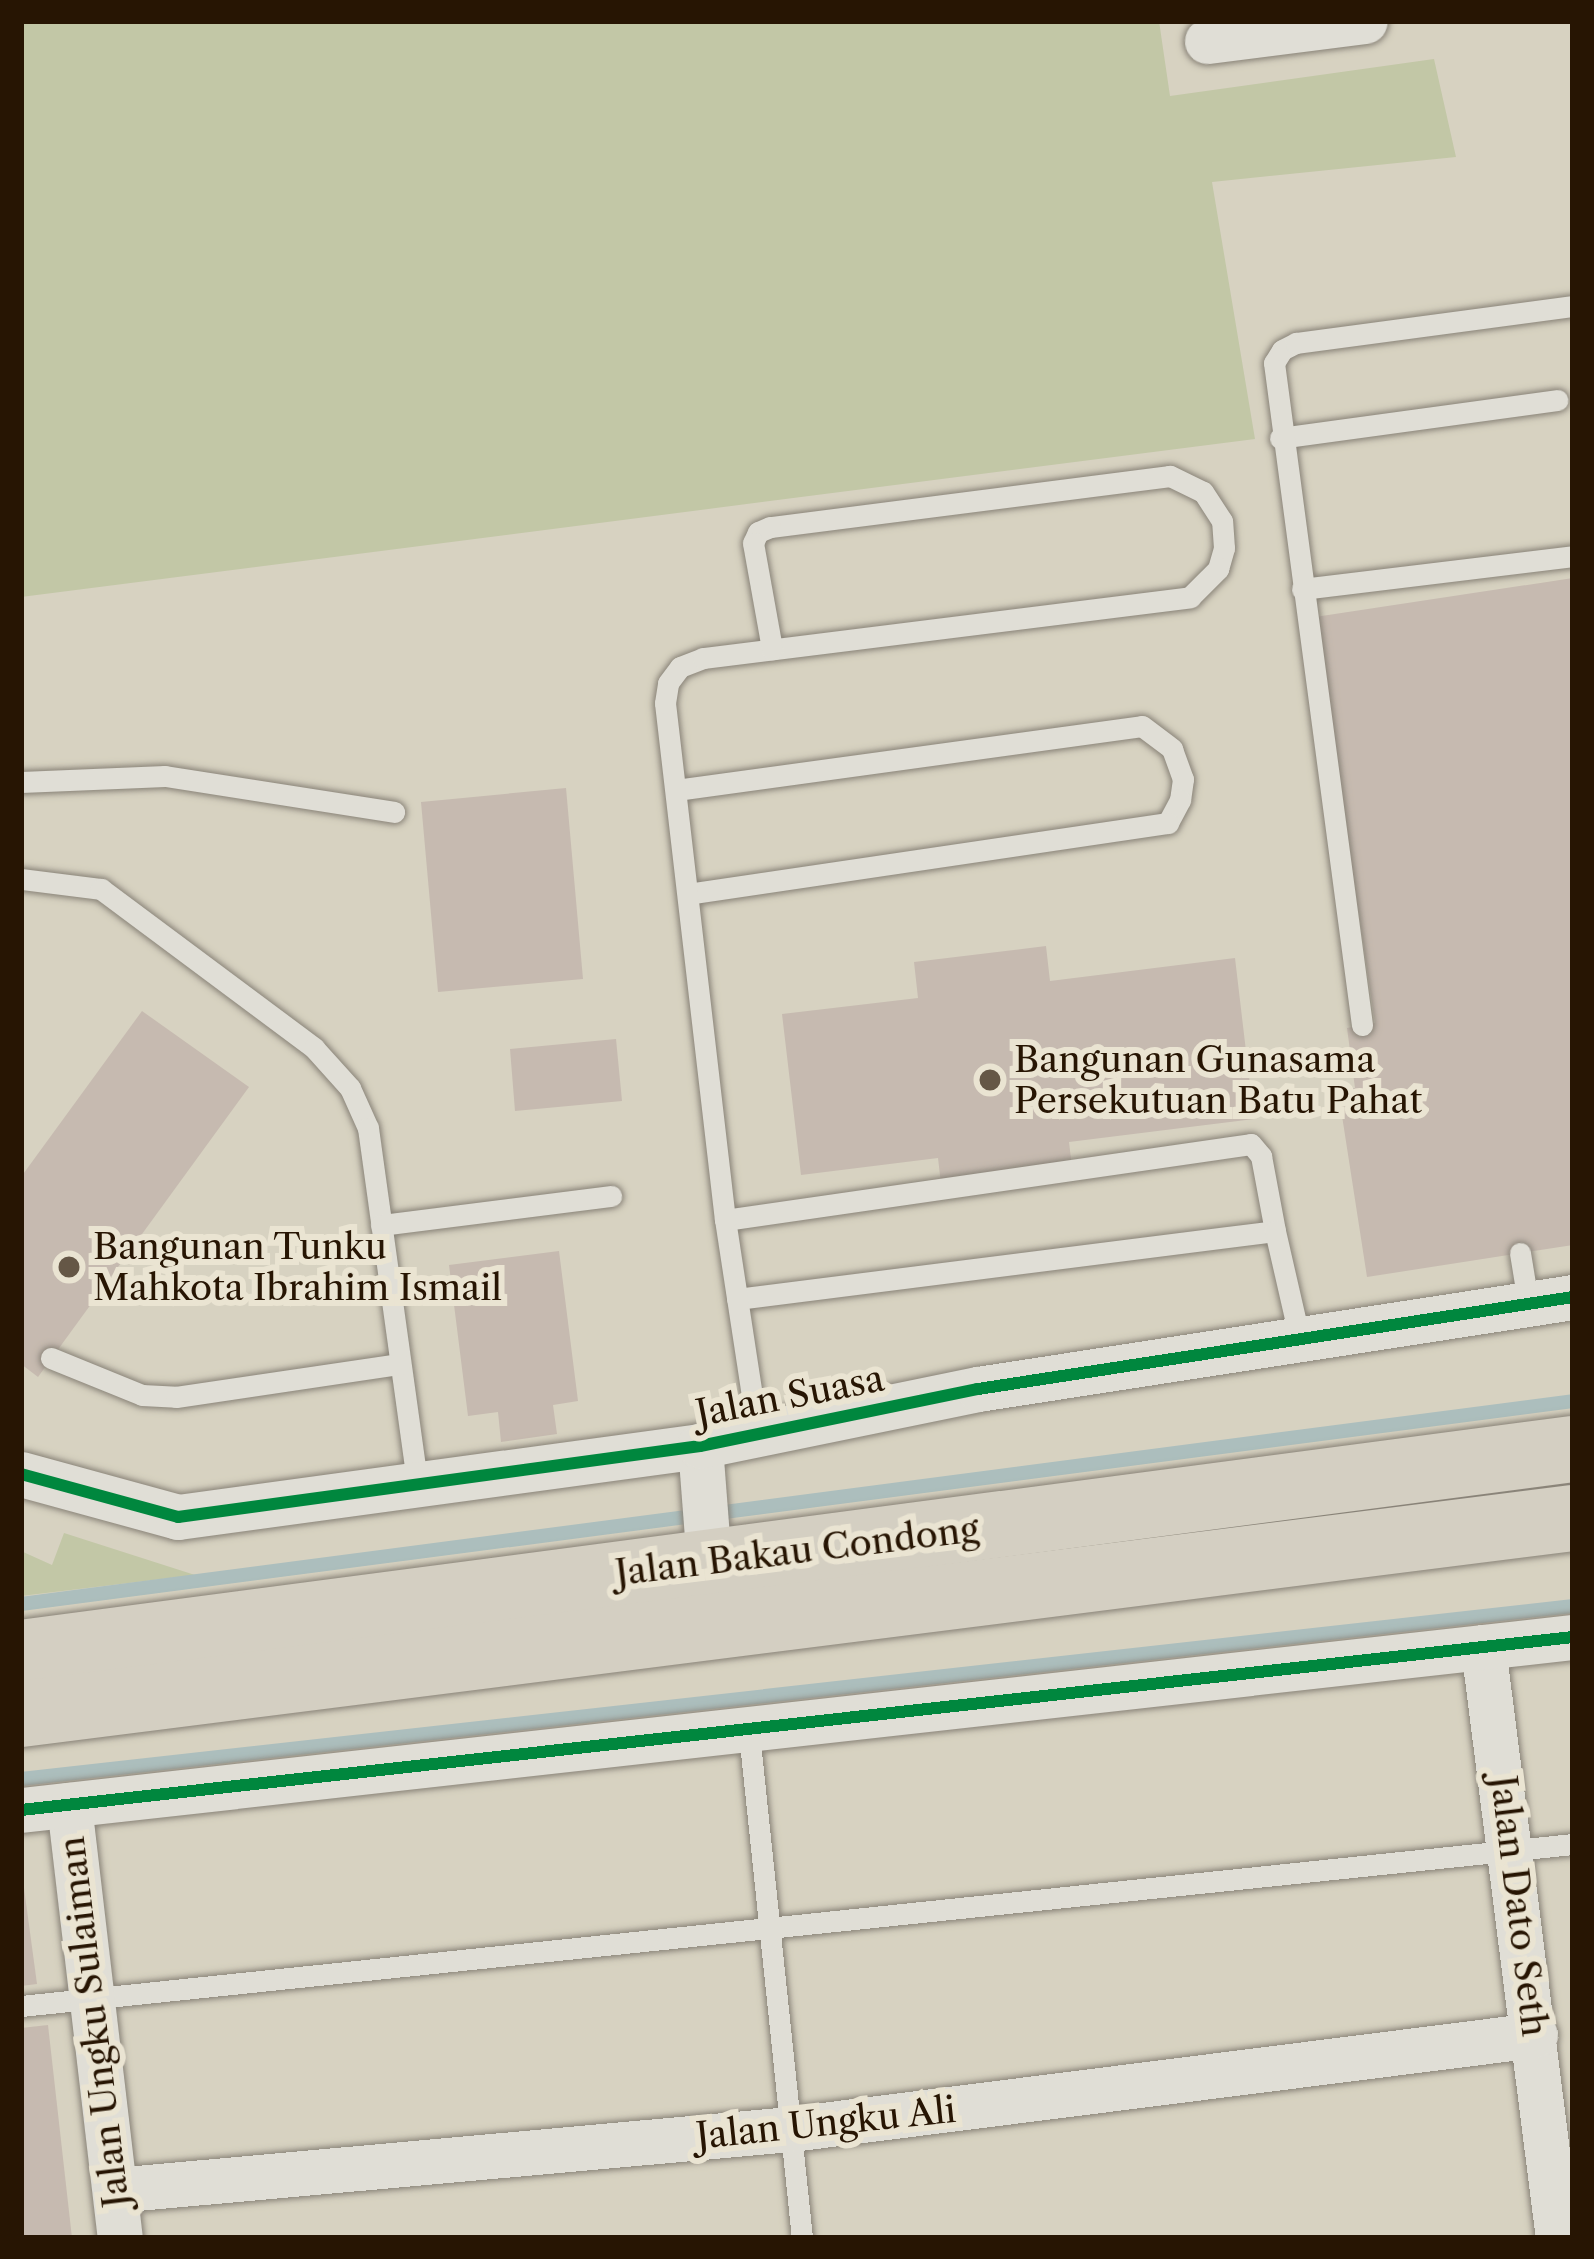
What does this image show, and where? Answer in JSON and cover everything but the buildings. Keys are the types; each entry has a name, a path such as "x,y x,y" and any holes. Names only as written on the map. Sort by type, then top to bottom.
{"main road":[{"name":"Jalan Bakau Condong","path":"21,1653 707,1546 1573,1449"},
{"name":"Jalan Bakau Condong","path":"21,1714 1573,1518"}],"street":[{"path":"1208,41 1365,21"},
{"name":"Jalan Suasa","path":"21,1474 178,1517 417,1482 701,1465 758,1435 978,1390 1299,1336 1573,1297"},
{"path":"701,1465 707,1546"},
{"path":"21,1810 749,1733 1573,1637"},
{"name":"Jalan Dato Seth","path":"1483,1647 1535,2035 1563,2186 1558,2238"},
{"name":"Jalan Ungku Sulaiman","path":"68,1805 120,2238"},
{"name":"Jalan Ungku Ali","path":"115,2190 790,2129 1535,2035"}],"lane":[{"path":"1362,1025 1280,438 1274,363 1282,350 1296,344 1573,306"},
{"path":"1280,438 1557,400"},
{"path":"758,1435 725,1220 668,683 680,667 703,658 1190,597 1218,569 1224,548 1222,521 1203,491 1170,476 770,527 758,532 753,543 772,649"},
{"path":"1302,589 1573,556"},
{"path":"676,790 1142,726 1172,749 1183,778 1180,800 1168,823 688,894"},
{"path":"21,782 165,776 394,812"},
{"path":"21,879 101,889 314,1048 350,1088 368,1128 417,1482"},
{"path":"725,1220 1251,1144 1261,1156 1299,1336"},
{"path":"381,1225 611,1196"},
{"path":"737,1300 1275,1231"},
{"path":"1520,1253 1528,1302"},
{"path":"51,1358 142,1396 176,1397 400,1364"},
{"path":"749,1733 802,2238"},
{"path":"21,2006 1573,1844"}],"green space":[{"path":"21,21 1159,21 1170,96 1434,59 1456,157 1212,182 1255,439 21,597"},
{"path":"64,1533 195,1575 21,1596 21,1551 52,1565"}],"waterway":[{"path":"21,1604 1573,1401"},
{"path":"21,1779 1573,1606"}],"cycle path":[{"path":"21,1474 178,1517 700,1446 978,1389 1573,1297"},
{"path":"21,1810 1573,1637"}],"place":[{"name":"Bangunan Gunasama Persekutuan Batu Pahat","path":"990,1080"},
{"name":"Bangunan Tunku Mahkota Ibrahim Ismail","path":"69,1267"}]}
